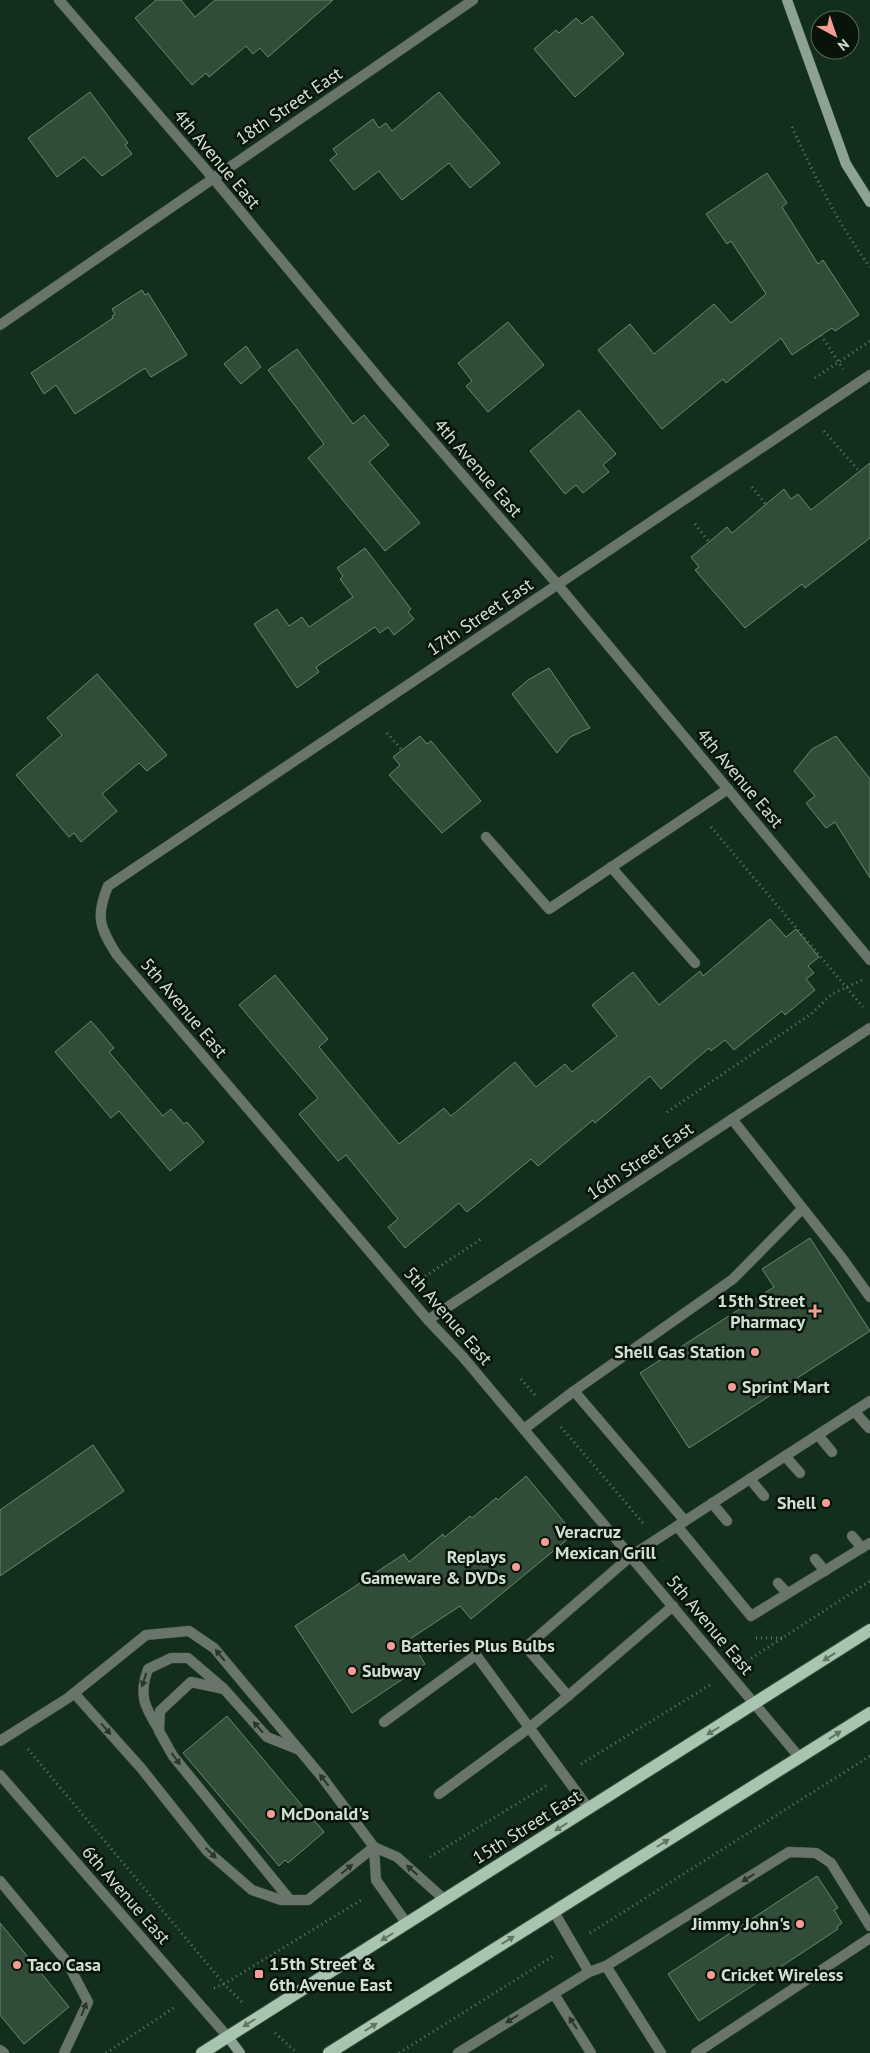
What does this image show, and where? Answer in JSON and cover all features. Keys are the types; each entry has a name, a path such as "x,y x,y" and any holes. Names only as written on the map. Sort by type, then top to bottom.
{"main road":[{"name":"15th Street East","path":"202,2053 755,1705 870,1630"},
{"path":"329,2053 870,1713"}],"street":[{"name":"4th Avenue East","path":"59,0 213,178 386,387 558,585 870,960"},
{"name":"18th Street East","path":"0,325 473,0"},
{"path":"787,0 846,164 870,202"},
{"name":"17th Street East","path":"108,886 870,375"},
{"path":"486,837 549,909 728,789"},
{"path":"611,868 695,963"},
{"name":"5th Avenue East","path":"108,886 100,906 102,930 117,955 428,1320 524,1429 800,1758"},
{"name":"16th Street East","path":"428,1320 870,1028"},
{"path":"732,1120 870,1297"},
{"path":"524,1429 574,1391 733,1279 802,1209"},
{"path":"574,1391 681,1524 751,1616 866,1546 852,1536"},
{"path":"568,1696 526,1646 631,1556 870,1401"},
{"path":"854,1411 869,1428"},
{"path":"818,1435 832,1452"},
{"path":"785,1456 800,1474"},
{"path":"750,1479 764,1496"},
{"path":"712,1503 727,1521"},
{"path":"815,1559 825,1571"},
{"path":"778,1583 787,1594"},
{"path":"439,1794 529,1728 673,1606"},
{"path":"0,1742 74,1693 146,1635 189,1631 214,1648 300,1751 374,1847 397,1857 445,1900"},
{"path":"384,1722 476,1655 589,1809"},
{"path":"290,1900 173,1756 146,1708 141,1686 148,1669 172,1658 188,1658 224,1689 267,1737 300,1751"},
{"path":"159,1731 160,1711 191,1682 224,1689"},
{"path":"74,1693 141,1768 207,1851 252,1890 281,1900 308,1900 374,1847"},
{"name":"6th Avenue East","path":"0,1775 228,2037"},
{"path":"374,1847 376,1880 407,1924"},
{"path":"458,2053 589,1972 606,1966 790,1852 816,1853 831,1863 870,1926"},
{"path":"0,1881 67,1962 88,2002 64,2053"},
{"path":"554,1912 589,1972"},
{"path":"696,2053 870,1938"},
{"path":"606,1966 661,2053"},
{"path":"554,1994 591,2053"},
{"path":"228,2037 240,2053"},
{"path":"0,2050 4,2053"}],"path":[{"path":"792,127 823,193 847,236 870,268"},
{"path":"822,335 852,387"},
{"path":"815,378 870,341"},
{"path":"818,424 859,471"},
{"path":"752,487 766,504"},
{"path":"695,524 709,542"},
{"path":"388,733 402,750"},
{"path":"696,810 864,1008"},
{"path":"667,1112 811,1014 832,994 870,976"},
{"path":"404,1291 481,1239"},
{"path":"410,1869 729,1673 870,1582"},
{"path":"13,1733 224,1984 297,2053"},
{"path":"399,2053 870,1756"},
{"path":"106,2053 192,1996 224,1984 382,1887"}],"building":[{"path":"156,0 181,0 195,17 215,0 333,0 268,57 260,48 253,54 246,46 209,77 206,73 192,85 135,18"},
{"path":"592,16 624,54 575,97 534,49 556,30 559,33 576,18 582,24"},
{"path":"90,92 128,143 125,145 132,154 102,176 84,157 57,177 28,138"},
{"path":"439,92 500,163 470,188 449,163 402,200 379,171 354,190 330,160 337,154 333,149 373,119 379,128 386,123 392,131"},
{"path":"767,173 787,203 782,207 818,264 823,260 859,315 835,331 832,328 792,355 781,338 726,383 723,379 662,429 598,350 630,324 654,354 714,304 731,323 766,294 731,241 727,244 706,214"},
{"path":"142,290 145,295 148,293 187,355 151,377 145,368 75,414 56,385 44,394 31,373 113,318 112,316 115,314 112,309"},
{"path":"508,322 544,365 488,412 466,386 472,381 458,363"},
{"path":"246,346 261,367 241,384 224,364"},
{"path":"297,349 353,424 364,415 389,445 369,462 420,523 385,551 308,458 324,444 268,370"},
{"path":"579,410 616,454 603,465 609,472 583,493 576,485 565,494 530,451"},
{"path":"870,463 870,538 805,588 802,584 745,628 695,570 699,567 691,557 727,527 732,533 784,489 791,499 798,494 811,510"},
{"path":"365,548 411,609 408,612 414,619 394,635 388,627 380,633 375,627 316,667 319,672 297,688 254,624 277,609 289,626 302,617 309,627 353,597 340,579 343,576 337,568"},
{"path":"549,668 590,728 570,737 557,753 512,694 528,680"},
{"path":"97,674 167,755 147,771 139,763 102,794 117,811 81,842 74,833 69,837 16,775 62,735 47,718"},
{"path":"420,736 427,744 431,741 481,801 442,833 389,775 400,765 393,757"},
{"path":"836,736 870,779 870,878 835,822 826,828 806,803 815,796 794,771 812,749"},
{"path":"770,919 786,937 796,929 819,957 808,966 814,973 806,979 815,990 785,1015 782,1011 734,1050 725,1040 711,1051 709,1048 661,1089 650,1076 595,1123 593,1120 538,1166 531,1159 467,1212 459,1203 405,1248 388,1227 398,1219 346,1155 338,1161 299,1114 318,1098 239,1005 275,975 328,1039 319,1047 399,1144 444,1108 451,1116 515,1062 536,1087 565,1064 572,1072 617,1036 592,1005 633,972 659,1005 700,971 703,976"},
{"path":"91,1021 114,1048 109,1052 163,1116 171,1109 184,1124 187,1122 204,1142 170,1171 119,1111 111,1118 55,1052"},
{"name":"Shell Gas Station","path":"810,1238 870,1331 689,1448 640,1373 774,1287 762,1269"},
{"path":"93,1445 124,1491 0,1576 0,1510"},
{"path":"526,1476 574,1534 471,1619 460,1606 410,1639 425,1664 352,1713 295,1626 404,1554 409,1562 443,1534 445,1537 470,1516 472,1518 496,1498 498,1500"},
{"path":"227,1716 324,1832 288,1863 285,1860 279,1866 183,1753"},
{"path":"817,1876 838,1908 834,1910 842,1923 837,1927 838,1929 699,2021 668,1974"},
{"name":"Taco Casa","path":"0,1923 69,2007 24,2044 0,2015"}],"place":[{"name":"15th Street Pharmacy","path":"815,1311"},
{"name":"Shell Gas Station","path":"755,1352"},
{"name":"Sprint Mart","path":"732,1387"},
{"name":"Shell","path":"826,1503"},
{"name":"Veracruz Mexican Grill","path":"545,1542"},
{"name":"Replays Gameware & DVDs","path":"516,1567"},
{"name":"Batteries Plus Bulbs","path":"391,1646"},
{"name":"Subway","path":"352,1671"},
{"name":"McDonald's","path":"271,1814"},
{"name":"Jimmy John's","path":"800,1924"},
{"name":"Taco Casa","path":"17,1965"},
{"name":"15th Street & 6th Avenue East","path":"259,1974"},
{"name":"Cricket Wireless","path":"711,1975"}]}
